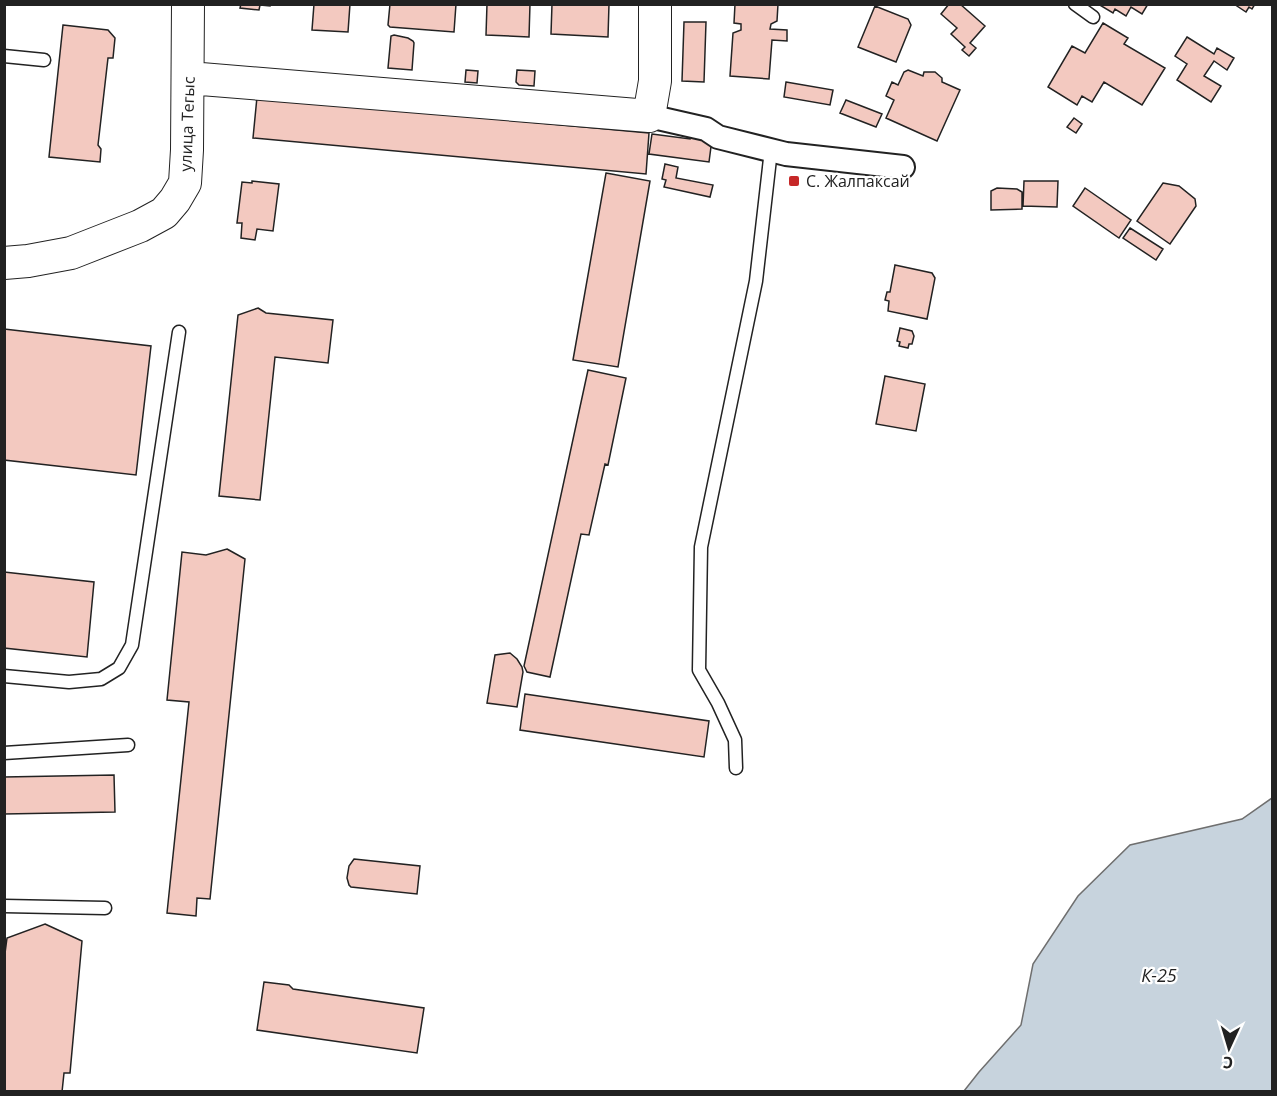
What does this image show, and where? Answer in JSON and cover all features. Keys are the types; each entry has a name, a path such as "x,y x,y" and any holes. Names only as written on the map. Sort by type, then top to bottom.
{"street":[{"name":"улица Тегыс","path":"4,263 71,253 140,226 164,213 175,200 185,183 189,78 188,4"},
{"path":"649,116 655,81 655,4"},
{"path":"189,78 649,116 706,129 718,137 786,154 903,167"}],"lane":[{"path":"1075,4 1093,17"},
{"path":"4,56 44,60"},
{"path":"736,768 735,740 718,703 699,670 701,547 756,281 771,150"},
{"path":"4,675 69,682 101,680 119,668 132,645 179,332"},
{"path":"4,753 128,745"},
{"path":"4,906 105,908"}],"water":[{"name":"К-25","path":"1272,798 1272,1091 964,1091 1021,1025 1033,964 1078,896 1130,845 1242,819"}],"building":[{"path":"241,4 270,4 270,6 260,5 259,10 240,8"},
{"path":"314,4 350,4 348,32 312,30"},
{"path":"390,4 456,4 454,32 390,27 388,25"},
{"path":"487,4 530,4 529,37 486,35"},
{"path":"552,4 609,4 608,37 551,34"},
{"path":"735,4 778,4 777,21 771,24 770,29 787,30 787,41 772,40 769,79 730,76 733,33 741,30 741,24 734,23"},
{"path":"949,4 960,4 985,26 970,43 976,48 969,56 962,50 965,47 951,34 957,28 941,14"},
{"path":"1098,4 1148,4 1142,14 1131,7 1126,16 1115,9 1113,13"},
{"path":"1234,4 1255,4 1246,12"},
{"path":"875,6 908,19 911,25 896,62 858,47"},
{"path":"684,22 706,22 704,82 682,81"},
{"path":"1103,23 1128,38 1124,44 1165,68 1142,105 1104,82 1092,102 1082,96 1077,105 1048,87 1072,46 1085,53"},
{"path":"63,25 108,30 115,38 113,58 108,58 98,145 101,149 100,162 49,157"},
{"path":"391,36 413,41 412,70 388,68"},
{"path":"1187,37 1214,54 1217,48 1234,58 1227,70 1214,61 1204,76 1221,86 1211,102 1177,80 1187,64 1175,56"},
{"path":"466,70 478,71 477,83 465,82"},
{"path":"517,70 535,71 534,86 519,85 516,82"},
{"path":"908,70 923,76 924,72 935,72 942,78 942,82 960,90 937,141 886,118 894,100 886,96 892,82 898,85 904,72"},
{"path":"786,82 833,90 830,105 784,97"},
{"path":"257,97 649,133 646,174 253,138"},
{"path":"846,100 882,114 876,127 840,113"},
{"path":"1074,118 1082,124 1076,133 1067,127"},
{"path":"652,134 690,139 690,134 712,139 709,162 649,154"},
{"path":"665,164 678,167 676,178 713,185 710,197 664,187 666,180 662,179"},
{"path":"606,173 650,181 618,367 573,360"},
{"path":"252,181 279,184 273,231 257,229 255,240 241,238 242,223 237,223 242,182 252,183"},
{"path":"1024,181 1058,181 1057,207 1023,206"},
{"path":"1163,183 1179,186 1195,199 1196,206 1170,244 1137,221"},
{"path":"997,188 1017,189 1022,192 1022,209 991,210 991,191"},
{"path":"1085,188 1131,220 1119,238 1073,206"},
{"path":"1130,228 1163,249 1156,260 1123,238"},
{"path":"895,265 932,273 935,278 927,319 888,311 889,301 885,300 887,292 890,292"},
{"path":"258,308 266,313 333,320 328,363 275,357 260,500 219,496 238,315"},
{"path":"900,328 912,331 914,336 908,348 899,346 900,342 897,341"},
{"path":"4,329 151,346 136,475 4,460"},
{"path":"588,370 626,378 608,465 605,464 589,535 581,534 550,677 527,672 524,666"},
{"path":"885,376 925,384 916,431 876,424"},
{"path":"227,549 245,559 210,899 197,898 196,916 167,913 189,702 167,700 182,552 206,555"},
{"path":"4,572 94,582 87,657 4,648"},
{"path":"510,653 517,659 523,672 517,707 487,703 495,655"},
{"path":"525,694 709,721 704,757 520,730"},
{"path":"114,775 115,812 4,814 4,777"},
{"path":"354,859 420,866 417,894 351,887 347,878 349,866"},
{"path":"45,924 82,941 70,1073 64,1073 62,1092 4,1092 4,961 7,938"},
{"path":"264,982 289,985 293,989 424,1008 417,1053 257,1030"}],"place":[{"name":"С. Жалпаксай","path":"794,181"}]}
